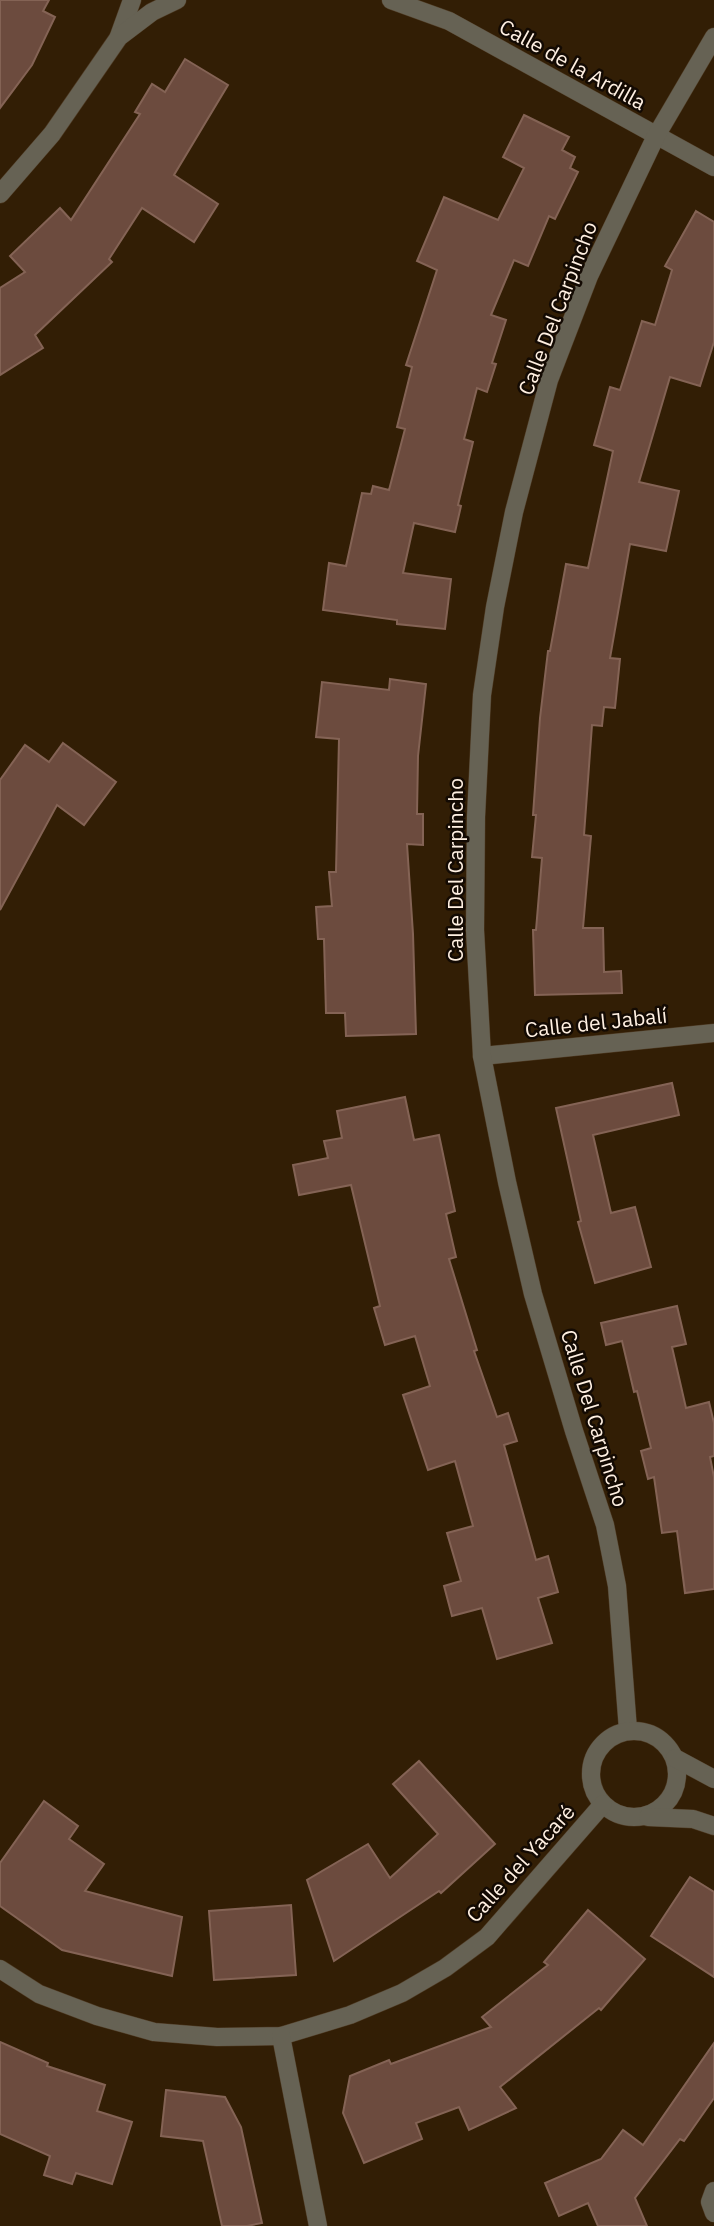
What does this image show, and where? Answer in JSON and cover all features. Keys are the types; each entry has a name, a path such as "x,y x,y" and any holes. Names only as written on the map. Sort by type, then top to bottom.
{"street":[{"path":"0,194 52,134 119,37 132,0"},
{"path":"119,37 152,12 177,0"},
{"name":"Calle de la Ardilla","path":"391,0 449,21 714,167"},
{"name":"Calle Del Carpincho","path":"628,1730 617,1586 605,1525 533,1294 482,1056 475,930 476,817 482,695 495,607 514,512 550,380 589,276 656,136 714,37"},
{"name":"Calle del Jabalí","path":"482,1056 714,1033"},
{"path":"641,1816 664,1806 677,1784 678,1770 667,1745 656,1736 643,1731 628,1730 615,1734 604,1742 591,1766 595,1793 603,1804 614,1812 627,1816 693,1819 714,1826"},
{"path":"675,1758 714,1779"},
{"name":"Calle del Yacaré","path":"0,1969 39,1994 97,2016 154,2032 217,2037 281,2036 350,2015 402,1993 445,1968 487,1937 603,1804"},
{"path":"281,2036 318,2226"},
{"path":"714,2191 709,2202 714,2213"}],"building":[{"path":"0,0 49,0 43,11 55,17 32,65 0,108"},
{"path":"185,59 228,85 174,175 218,204 194,242 142,208 109,259 112,262 35,335 43,348 0,375 0,288 25,272 10,256 60,208 71,220 140,114 135,112 152,84 165,92"},
{"path":"524,115 569,137 562,150 575,157 570,168 578,172 555,219 549,216 528,266 514,260 491,315 506,320 492,363 496,364 487,392 477,388 464,439 473,442 458,505 461,506 455,532 414,523 403,573 451,579 445,629 397,624 397,620 323,610 329,563 346,566 362,493 371,494 373,486 389,490 405,429 397,427 412,367 406,365 437,270 417,261 444,197 498,220 524,168 503,157"},
{"path":"696,211 714,222 714,342 700,386 670,377 639,482 679,491 666,551 630,544 610,658 620,659 615,708 604,707 602,726 592,725 584,835 591,836 583,928 603,928 604,972 621,971 622,993 535,995 533,930 536,930 542,858 532,857 536,815 533,815 548,651 566,564 588,568 613,451 594,445 610,387 620,390 642,321 655,325 672,270 665,266"},
{"path":"390,679 426,684 418,756 417,814 423,814 423,845 407,844 416,1034 346,1036 345,1013 326,1013 324,939 318,939 316,907 332,906 329,872 336,872 339,739 316,737 322,682 389,690"},
{"path":"63,743 116,782 84,825 57,805 0,910 0,780 25,745 49,762"},
{"path":"672,1083 679,1115 593,1135 611,1213 635,1207 651,1267 595,1283 578,1222 581,1221 556,1108"},
{"path":"405,1097 414,1140 439,1135 455,1211 446,1214 456,1257 449,1259 477,1350 474,1351 497,1417 508,1413 517,1441 504,1445 536,1560 548,1556 558,1592 538,1598 552,1643 497,1659 482,1608 452,1616 444,1586 461,1581 447,1533 473,1526 455,1461 428,1470 403,1395 430,1386 415,1336 385,1345 374,1308 380,1306 351,1185 299,1195 293,1165 328,1158 324,1141 342,1138 337,1111"},
{"path":"677,1306 686,1344 672,1347 686,1408 709,1402 714,1423 714,1456 710,1457 714,1477 714,1589 685,1593 677,1531 662,1533 654,1477 648,1479 641,1451 651,1448 622,1341 606,1345 601,1323"},
{"path":"419,1761 495,1844 441,1893 439,1891 334,1961 307,1880 368,1844 390,1878 438,1834 393,1784"},
{"path":"44,1801 78,1826 69,1839 104,1864 85,1891 182,1917 172,1976 62,1950 0,1906 0,1863"},
{"path":"690,1877 714,1892 714,1977 651,1936"},
{"path":"291,1905 296,1975 214,1980 209,1911"},
{"path":"588,1910 645,1959 601,2010 599,2008 500,2087 516,2108 469,2130 459,2107 416,2123 422,2139 364,2163 343,2113 350,2076 389,2060 391,2064 491,2027 482,2017 548,1965 544,1962"},
{"path":"0,2042 48,2063 47,2066 105,2085 97,2111 132,2122 112,2184 76,2173 72,2184 44,2175 50,2156 0,2134"},
{"path":"714,2043 714,2098 684,2141 680,2139 635,2198 647,2226 598,2226 588,2203 559,2216 545,2183 601,2159 623,2130 643,2145"},
{"path":"166,2090 225,2097 241,2127 262,2223 222,2226 203,2141 161,2136"}]}
